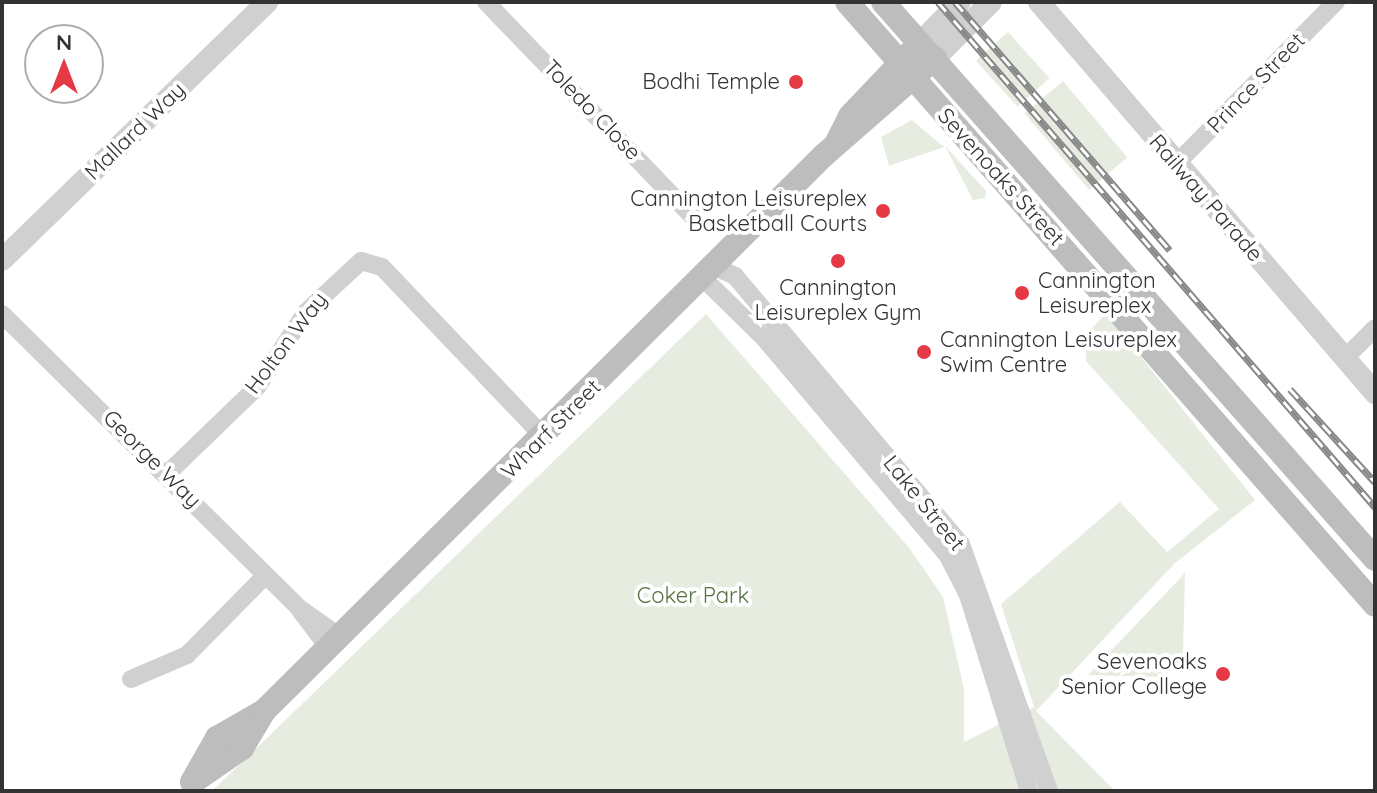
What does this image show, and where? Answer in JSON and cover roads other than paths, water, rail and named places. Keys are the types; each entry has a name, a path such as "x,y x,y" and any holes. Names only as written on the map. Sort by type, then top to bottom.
{"main road":[{"name":"Sevenoaks Street","path":"847,2 1375,605"},
{"name":"Sevenoaks Street","path":"883,2 1368,550"},
{"name":"Wharf Street","path":"188,786 217,738 264,711 709,272 927,50"},
{"path":"1331,554 1368,550"}],"street":[{"name":"Mallard Way","path":"2,260 267,2"},
{"name":"Toledo Close","path":"486,2 696,220"},
{"name":"Wharf Street","path":"927,50 960,2"},
{"name":"Wharf Street","path":"927,50 991,2"},
{"name":"Railway Parade","path":"1039,2 1375,393"},
{"name":"Prince Street","path":"1176,164 1336,2"},
{"name":"Holton Way","path":"168,473 257,387 306,312 361,261 382,267 543,436"},
{"name":"Lake Street","path":"709,272 948,556 968,595 1029,791"},
{"name":"Lake Street","path":"709,272 735,276 961,544 1049,791"},
{"name":"George Way","path":"2,314 168,473 333,642"},
{"path":"1345,358 1375,328"},
{"path":"131,679 187,655 266,575"}],"railway":[{"path":"938,2 1375,507"},
{"path":"955,2 1170,250"},
{"path":"1290,389 1375,482"}],"place":[{"name":"Bodhi Temple","path":"796,82"},
{"name":"Cannington Leisureplex Basketball Courts","path":"883,211"},
{"name":"Cannington Leisureplex Gym","path":"838,261"},
{"name":"Cannington Leisureplex","path":"1022,293"},
{"name":"Cannington Leisureplex Swim Centre","path":"924,352"},
{"name":"Sevenoaks Senior College","path":"1223,674"}],"park label":[{"name":"Coker Park","path":"693,596"}]}
